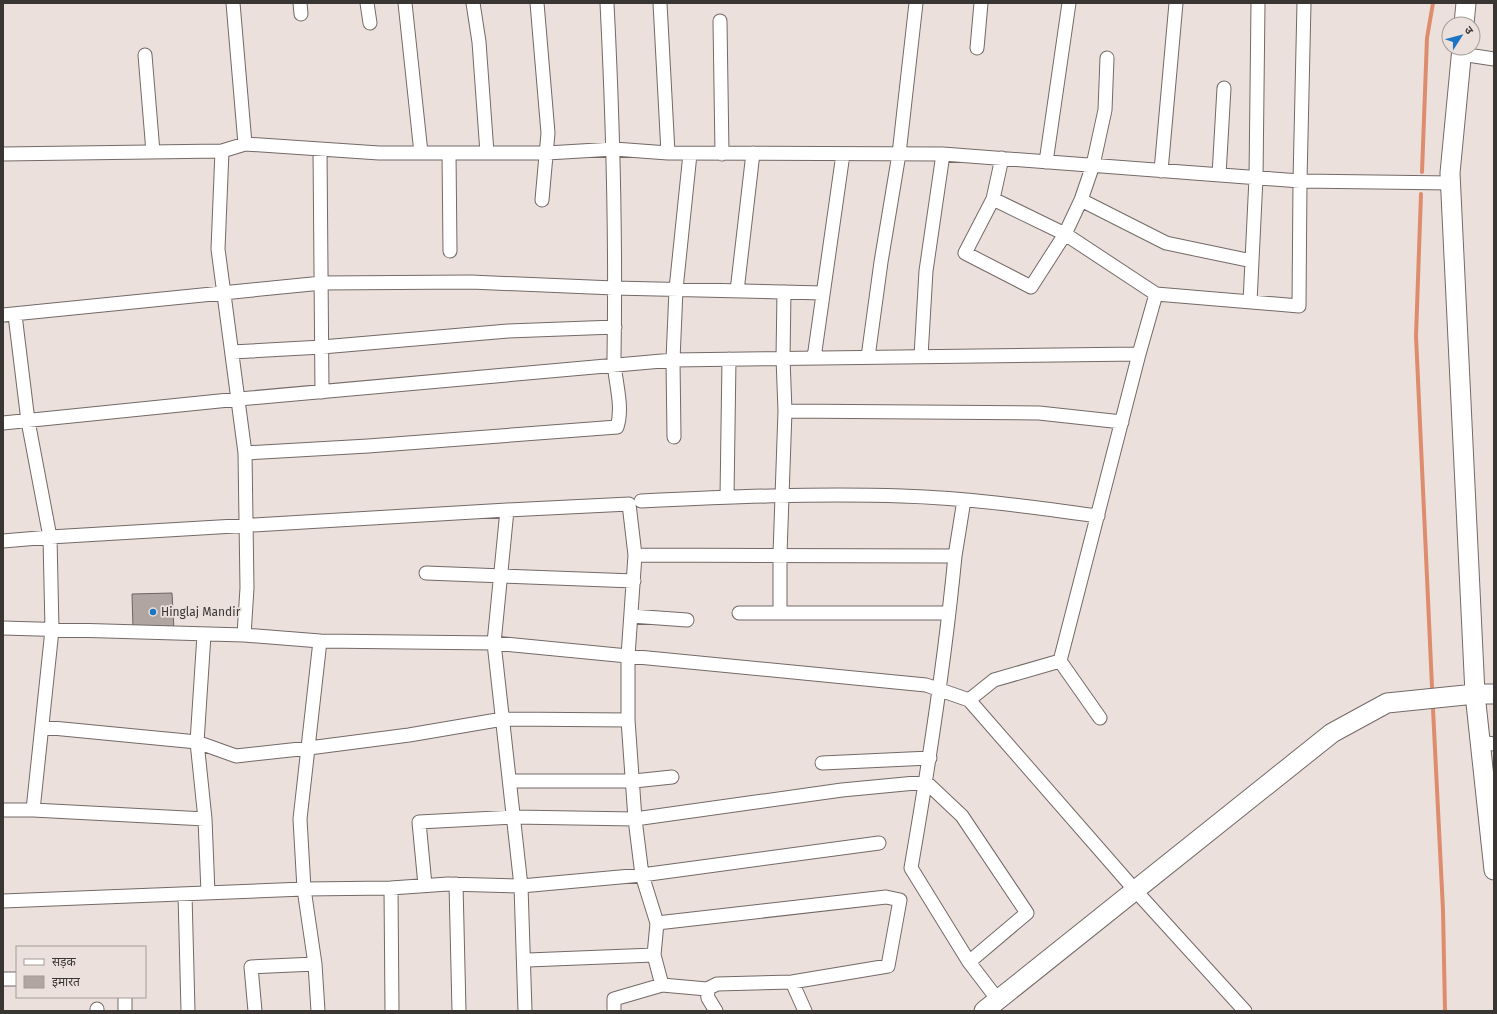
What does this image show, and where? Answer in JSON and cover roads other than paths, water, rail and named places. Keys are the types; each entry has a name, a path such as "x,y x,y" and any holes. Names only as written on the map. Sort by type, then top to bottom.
{"street":[{"path":"233,3 245,144"},
{"path":"367,3 370,23"},
{"path":"405,3 421,153"},
{"path":"473,3 488,153"},
{"path":"537,3 548,133 542,200"},
{"path":"245,453 368,446 618,427 620,417 614,365 614,149 607,3"},
{"path":"660,3 668,153"},
{"path":"868,357 881,262 899,154 916,3"},
{"path":"977,48 981,3"},
{"path":"1046,162 1069,3"},
{"path":"1162,171 1176,3"},
{"path":"1250,302 1256,178 1258,3"},
{"path":"993,199 1065,234 1156,294 1299,306 1304,3"},
{"path":"1465,16 1466,3"},
{"path":"720,21 722,154"},
{"path":"145,55 152,152"},
{"path":"1462,56 1450,173 1475,694 1487,743 1494,870"},
{"path":"1481,56 1494,59"},
{"path":"1002,158 993,199 965,253 1031,287 1065,234 1081,200 1094,165 1105,110 1107,58"},
{"path":"1220,175 1224,88"},
{"path":"3,154 222,151 245,144 379,153 546,153 614,149 690,154 943,154 1300,181 1451,183"},
{"path":"320,149 322,392"},
{"path":"222,151 218,249 245,453 247,588 244,635"},
{"path":"450,153 450,251"},
{"path":"674,436 673,360 676,289 690,154"},
{"path":"737,291 754,154"},
{"path":"814,358 842,154"},
{"path":"921,356 926,271 943,154"},
{"path":"1081,200 1166,243 1252,261"},
{"path":"33,810 52,630 50,537 9,315 322,283 471,282 614,288 822,292"},
{"path":"780,613 780,554 785,411 783,358 784,292"},
{"path":"1100,718 1060,661 1139,354 1156,294"},
{"path":"232,352 322,347 508,331 615,327"},
{"path":"3,423 239,399 673,360 1139,354"},
{"path":"727,497 729,359"},
{"path":"785,411 1039,414 1122,422"},
{"path":"641,500 782,495 903,496 964,500 1098,516"},
{"path":"964,500 955,556 940,690 911,868 969,962 991,1006 1332,733 1387,702 1475,694 1494,694"},
{"path":"3,542 50,537 629,504 635,555 628,656 628,720 642,875 657,924 654,955 662,985"},
{"path":"507,510 494,642 521,886 525,1011"},
{"path":"635,555 780,554 955,556"},
{"path":"426,573 634,581"},
{"path":"739,613 949,613"},
{"path":"631,616 687,620"},
{"path":"3,628 244,635 320,641 494,642 926,685 970,700 1134,890 1245,1011"},
{"path":"204,635 197,742 205,819 208,893"},
{"path":"318,1011 315,964 304,889 300,819 320,641"},
{"path":"970,700 994,680 1060,661"},
{"path":"42,727 197,742 236,756 409,735 503,719 628,720"},
{"path":"822,763 930,758"},
{"path":"510,781 634,781 672,778"},
{"path":"425,885 419,822 514,817 636,819 842,790 926,782 962,816 1027,913 969,962"},
{"path":"3,810 33,810 205,819"},
{"path":"3,901 304,889 391,888 456,884 521,886 642,875 879,843"},
{"path":"456,884 459,1011"},
{"path":"391,888 392,1011"},
{"path":"185,894 188,1011"},
{"path":"614,1011 614,999 662,985 707,988 717,984 792,982 888,966 900,900 886,897 657,924"},
{"path":"528,960 654,955"},
{"path":"255,1011 252,967 315,964"},
{"path":"3,979 16,979"},
{"path":"792,982 805,1011"},
{"path":"707,988 708,998 716,1011"},
{"path":"125,1011 126,998"}],"waterway":[{"path":"1422,172 1427,38 1433,3"},
{"path":"1421,194 1416,336 1432,687"},
{"path":"1433,709 1443,910 1445,1011"}],"place":[{"name":"Hinglaj Mandir","path":"153,612"}]}
